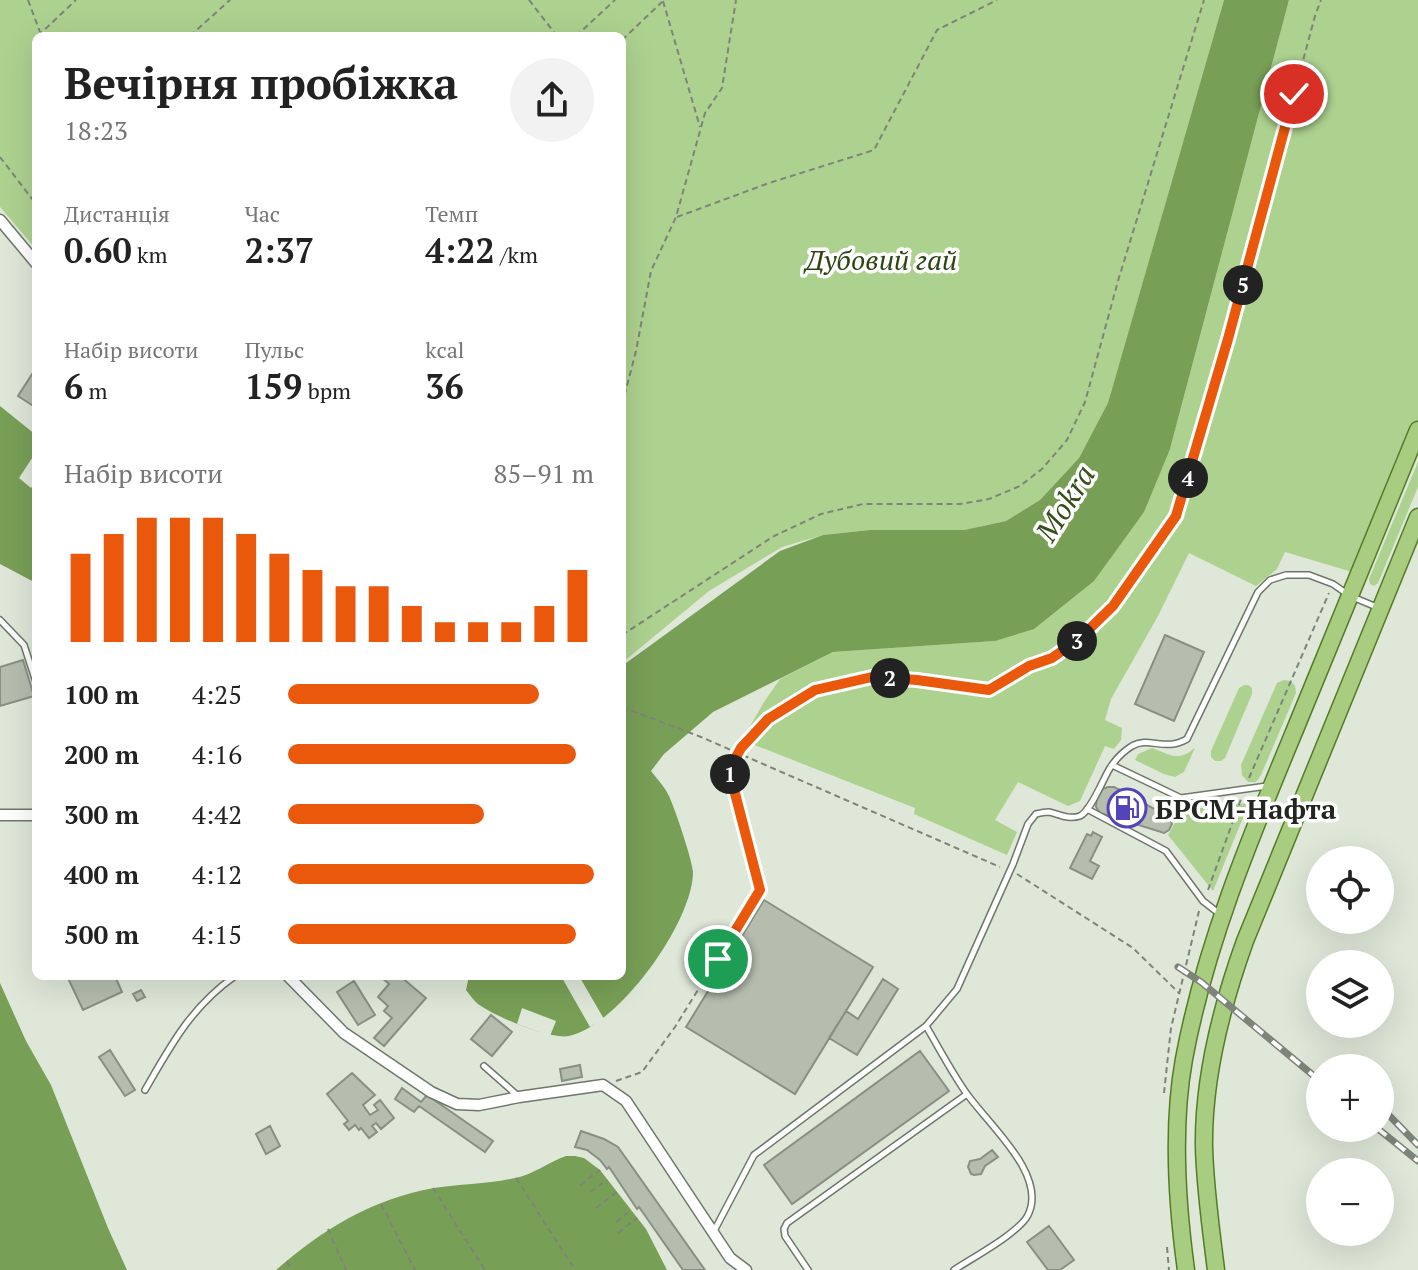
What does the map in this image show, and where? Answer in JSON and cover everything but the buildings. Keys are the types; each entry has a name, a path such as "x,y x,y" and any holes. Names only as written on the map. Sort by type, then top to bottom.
{"main road":[{"path":"1186,1270 1179,1219 1178,1122 1184,1061 1201,982 1222,916 1272,786 1418,430"},
{"path":"1216,1270 1204,1145 1209,1085 1222,1016 1245,941 1361,625 1381,608 1418,517"},
{"path":"1359,574 1365,590 1375,593 1390,587"},
{"path":"1337,626 1345,620 1361,625"}],"street":[{"path":"0,220 32,258"},
{"path":"0,815 32,815"},
{"path":"292,980 344,1033 431,1092 457,1104 479,1105 603,1085 626,1101 730,1258 746,1270"}],"lane":[{"path":"714,1232 754,1155 926,1026 957,989 1028,824 1036,814 1049,812 1061,817 1080,816 1112,765 1134,745 1143,742 1168,745 1187,739 1263,586 1277,576 1309,575 1381,608"},
{"path":"0,620 24,645 32,670"},
{"path":"1112,765 1181,798 1272,786"},
{"path":"1087,809 1166,851 1203,901 1222,916"},
{"path":"145,1090 176,1035 204,1002 230,980"},
{"path":"926,1026 967,1094 1022,1164 1030,1184 1031,1201 1027,1217 1013,1231 954,1270"},
{"path":"484,1066 519,1097"},
{"path":"808,1270 785,1236 787,1223 967,1094"}],"path":[{"path":"28,0 41,32"},
{"path":"45,32 76,0"},
{"path":"194,32 230,0"},
{"path":"529,0 554,32"},
{"path":"580,32 615,0"},
{"path":"626,36 663,0 701,130"},
{"path":"626,390 651,271 676,217 705,113 722,88 736,0"},
{"path":"676,217 874,150 937,30 997,0"},
{"path":"626,632 774,536 821,514 863,504 960,504 989,499 1020,486 1042,469 1067,440 1085,402 1118,281 1204,0"},
{"path":"603,1085 642,1072 675,1027 760,890 729,770 738,754 768,719 815,690 872,677 989,690 1029,666 1052,658 1079,639 1113,606 1176,516 1321,0"},
{"path":"0,157 32,199"},
{"path":"1171,1028 1196,918 1245,789 1333,584"},
{"path":"626,709 701,737 1010,871 1133,948 1180,994"},
{"path":"580,1185 600,1170"},
{"path":"516,1178 575,1270"},
{"path":"590,1192 607,1180"},
{"path":"433,1188 485,1270"},
{"path":"596,1208 617,1192"},
{"path":"381,1204 415,1270"},
{"path":"616,1222 631,1210"},
{"path":"618,1233 637,1218"},
{"path":"328,1229 346,1270"},
{"path":"287,1261 291,1270"}],"green space":[{"name":"Дубовий гай","path":"0,0 1224,0 1108,404 1079,458 1040,500 1006,521 964,530 870,530 823,535 782,547 709,591 626,660 626,32 32,32 32,244 0,207"},
{"path":"1289,0 1418,0 1418,433 1359,574 1285,552 1277,569 1256,586 1189,553 1111,699 1105,720 1122,728 1121,740 1114,749 1105,746 1080,801 1068,806 1018,782 995,820 1017,832 1007,855 914,814 915,808 742,740 780,679 833,652 995,641 1170,449"},
{"path":"1418,462 1418,487 1378,583 1374,586 1369,579"},
{"path":"1291,681 1296,693 1261,775 1256,782 1248,782 1242,775 1241,765 1277,683"},
{"path":"1244,685 1252,688 1252,694 1225,758 1215,761 1211,751 1239,688"},
{"path":"1152,748 1179,756 1195,748 1184,772 1175,777 1135,760 1138,754"},
{"path":"1249,803 1213,891 1168,835 1182,810"}],"water":[{"name":"Mokra","path":"1224,0 1289,0 1170,449 1144,512 1094,581 1034,629 995,641 833,652 713,712 664,754 651,771 672,802 693,872 690,893 681,917 650,969 609,1013 589,1028 569,1036 522,1026 478,1004 466,990 468,980 626,980 626,663 780,551 823,535 870,530 964,530 1006,521 1040,500 1079,458 1108,403"},
{"path":"0,406 32,432 32,581 0,564"},
{"path":"0,983 26,1041 51,1085 127,1270 0,1270"},
{"path":"566,1156 584,1158 600,1170 646,1229 667,1270 276,1270 330,1229 369,1208 434,1188 521,1176"}],"pier":[{"path":"32,458 32,487 19,478"},
{"path":"563,980 581,980 604,1019 590,1027"},
{"path":"522,1008 556,1021 550,1036 517,1024"}],"railway":[{"path":"1178,967 1201,982 1306,1069"},
{"path":"1394,1120 1418,1145"},
{"path":"1394,1142 1418,1161"}],"place":[{"name":"БРСМ-Нафта","path":"1127,808"}],"route":[{"path":"718,959 760,890 729,770 741,748 768,719 815,690 872,677 989,690 1029,666 1052,658 1079,639 1113,606 1176,516 1228,339 1294,94"}]}
